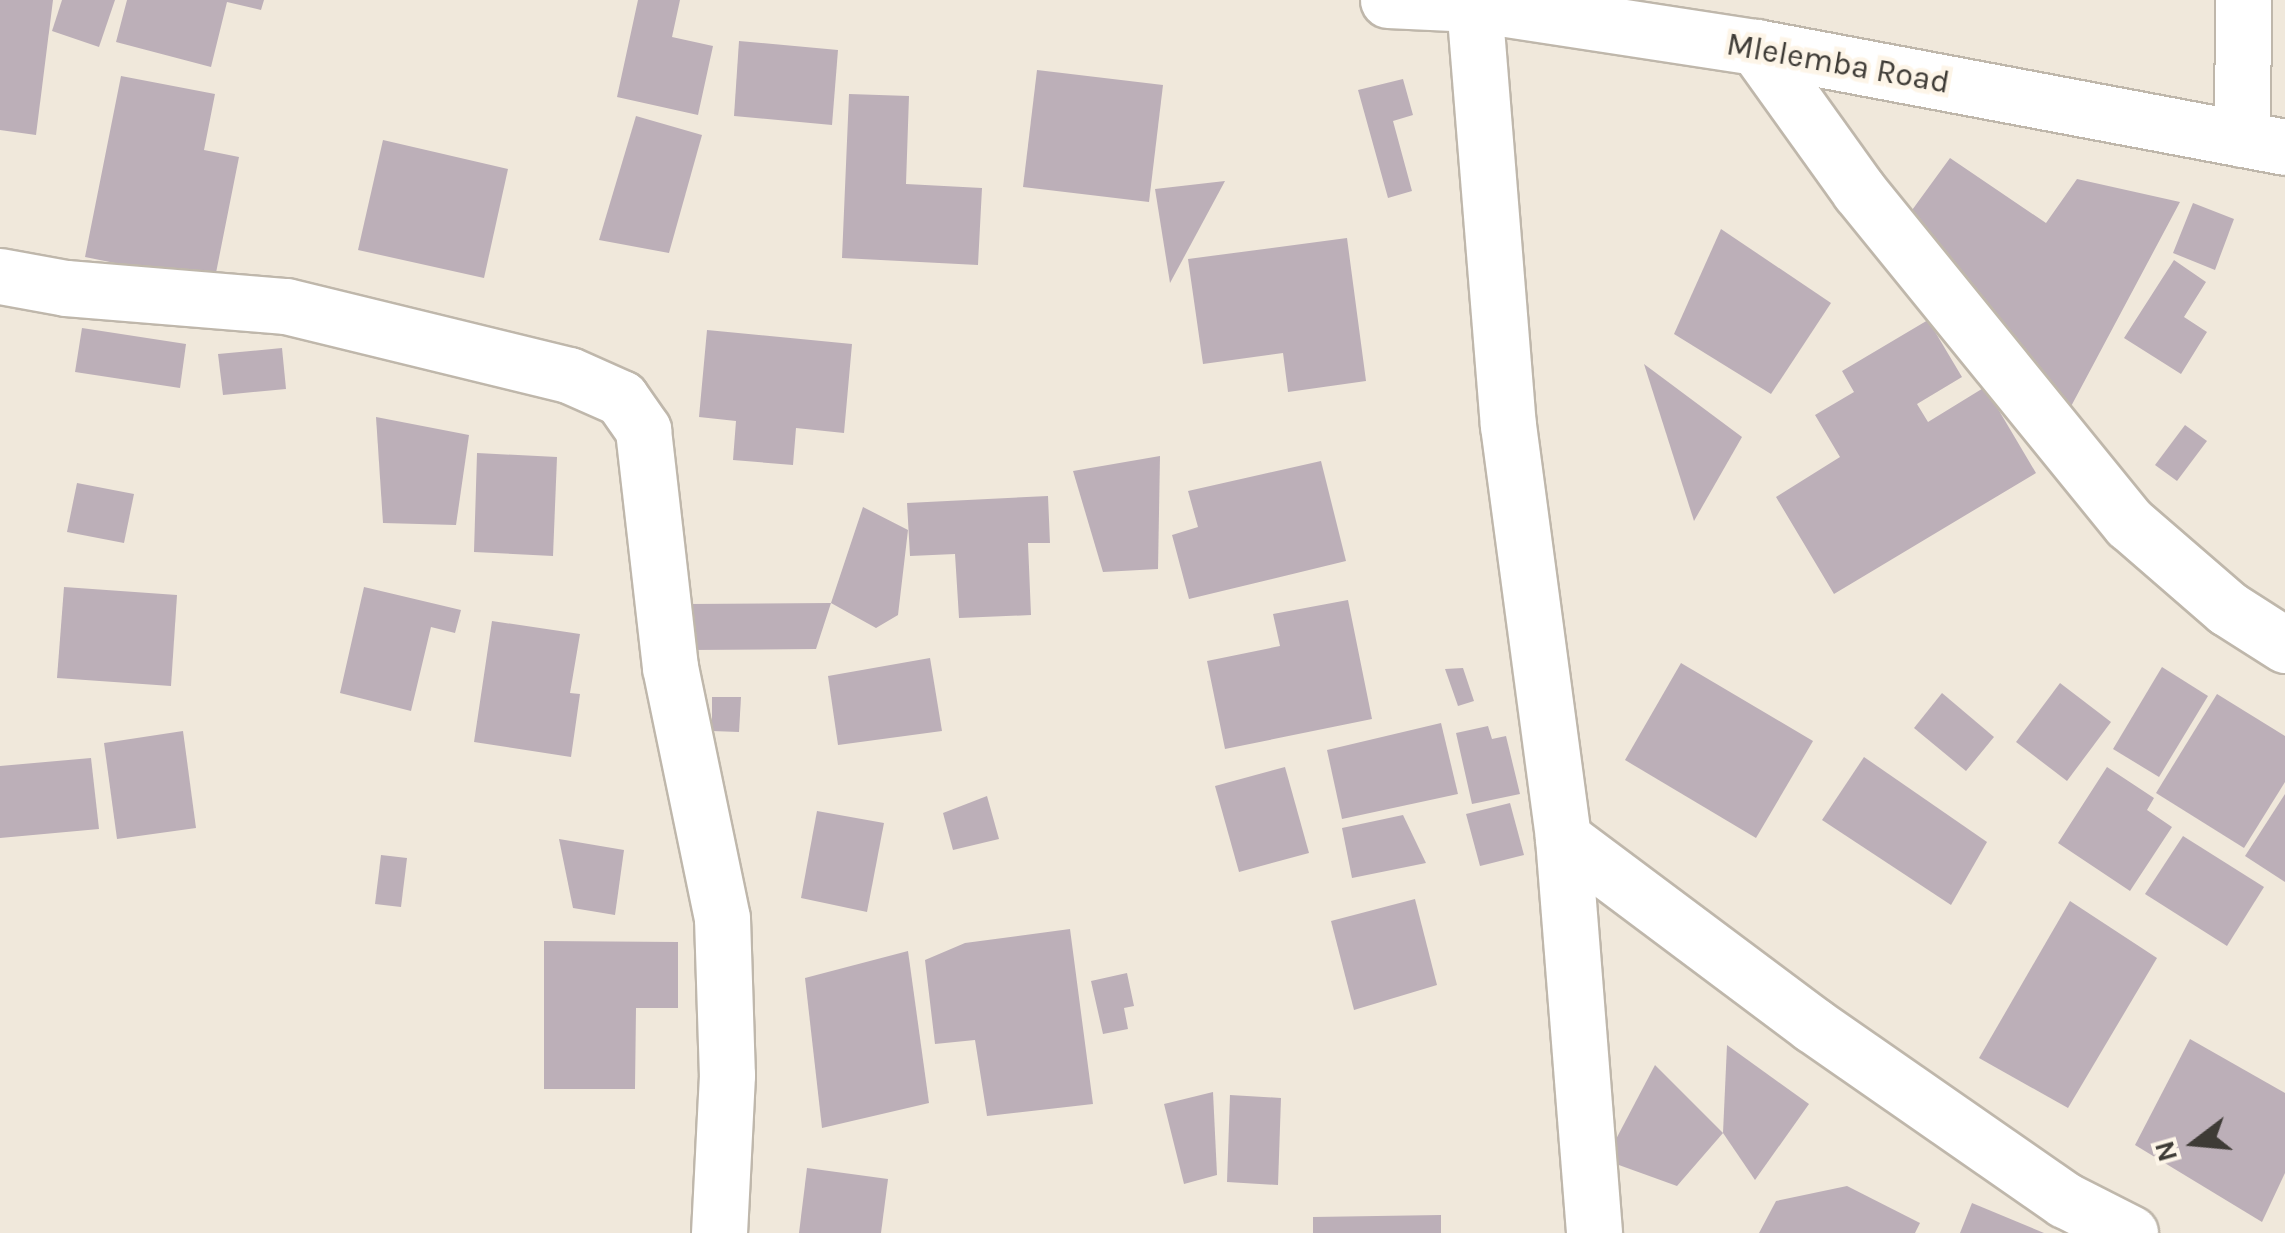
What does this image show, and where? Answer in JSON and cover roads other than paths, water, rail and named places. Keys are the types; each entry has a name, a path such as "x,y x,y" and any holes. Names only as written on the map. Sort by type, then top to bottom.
{"street":[{"name":"Mlelemba Road","path":"1388,0 1474,4 1756,47 2264,143"},
{"path":"2243,0 2264,143"},
{"path":"1474,4 1508,425 1563,838 1594,1233"},
{"path":"1756,47 1859,191 2129,523 2227,608 2285,645"},
{"path":"0,276 66,288 286,306 569,374 621,398 642,430 670,668 722,918 727,1075 719,1233"},
{"path":"1563,838 1813,1025 2065,1200 2130,1233"}]}
